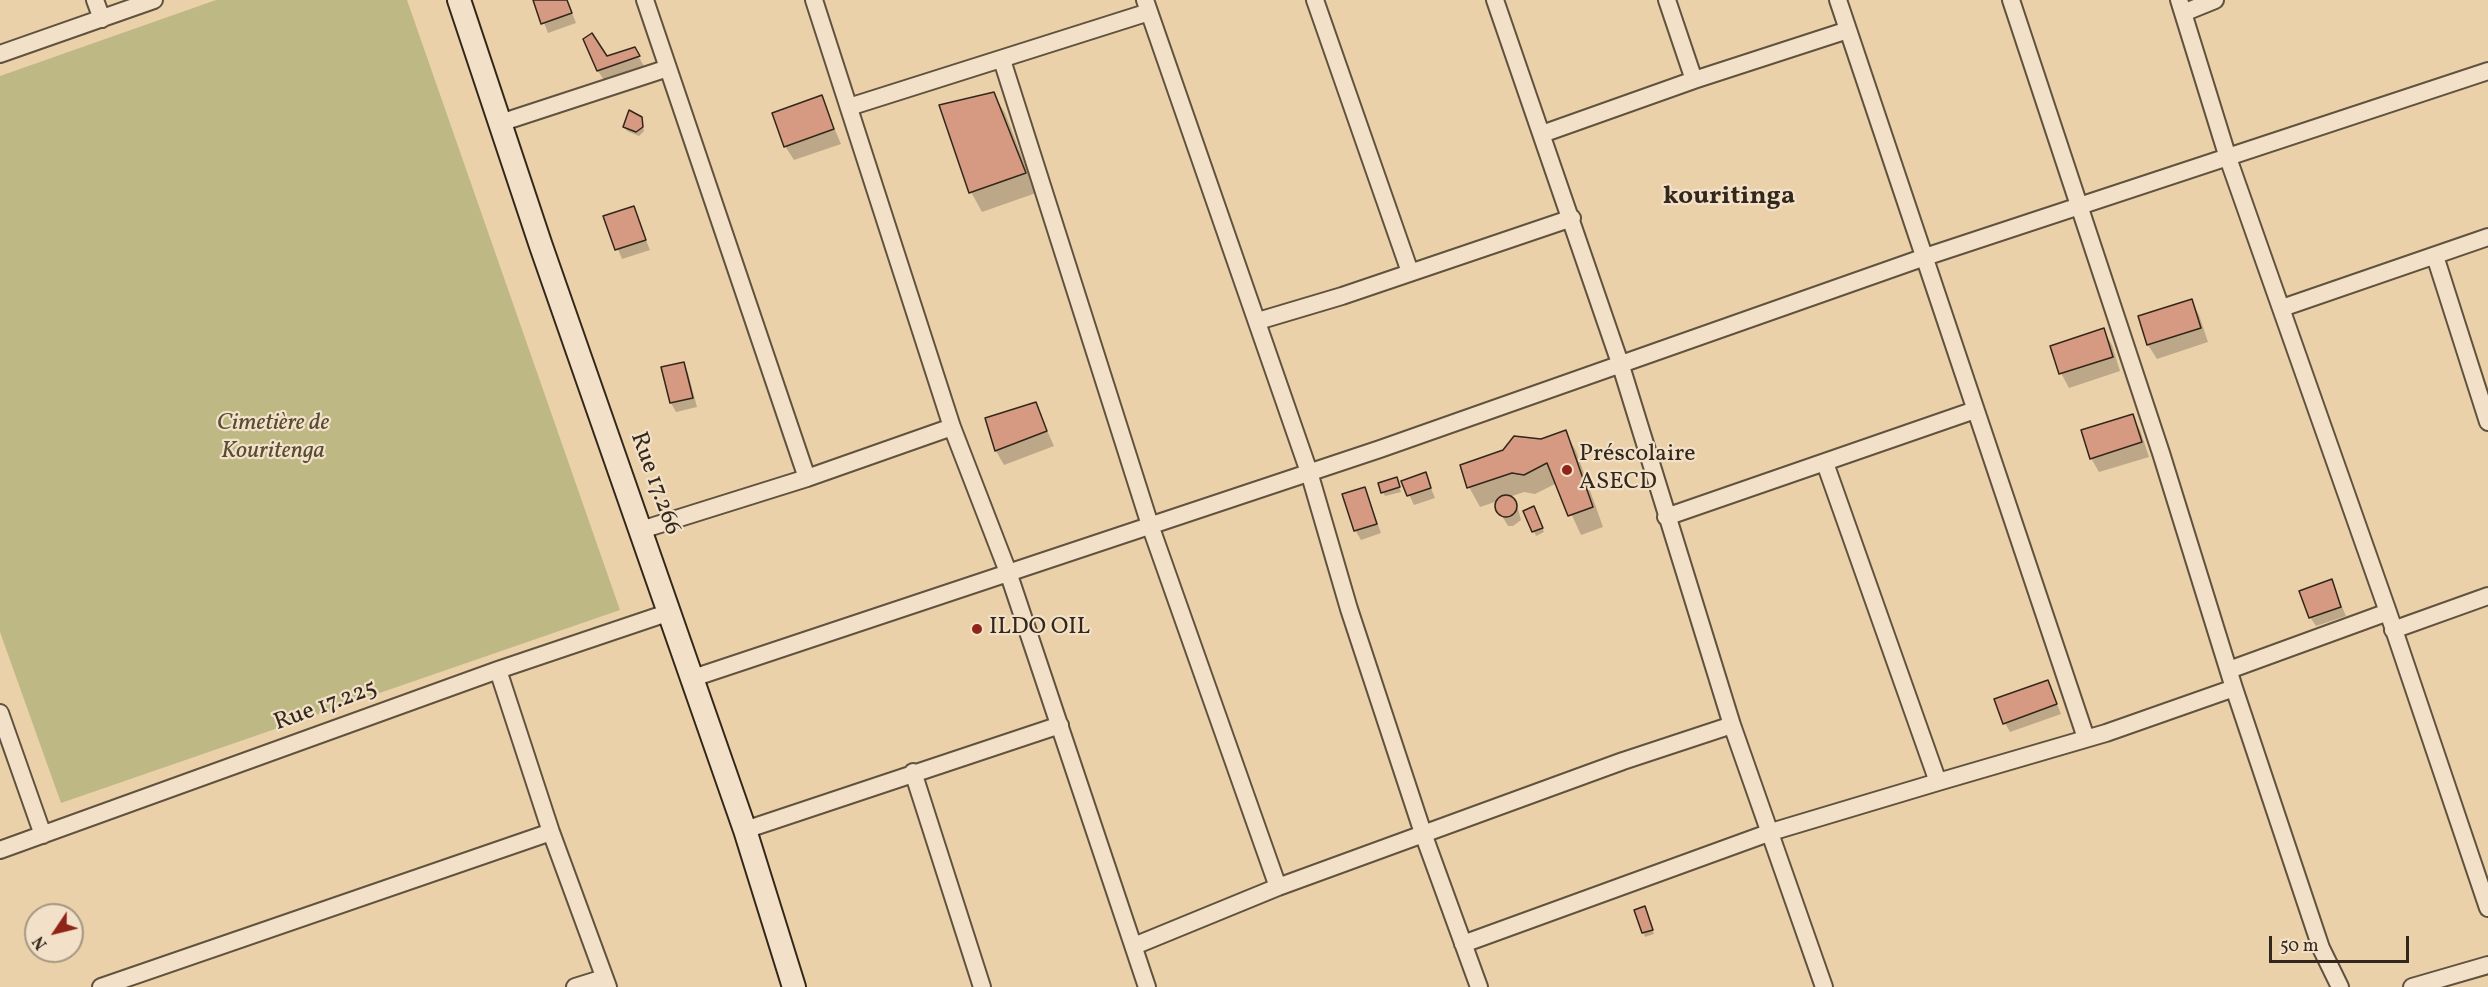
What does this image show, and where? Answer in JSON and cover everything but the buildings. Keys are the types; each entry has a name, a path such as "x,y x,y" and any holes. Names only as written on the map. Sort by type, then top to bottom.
{"main road":[{"name":"Rue 17.266","path":"459,0 541,246 745,830 794,987"}],"street":[{"path":"95,0 102,19"},
{"path":"0,54 154,0"},
{"path":"645,0 807,478"},
{"path":"814,0 952,427 1008,572 1147,987"},
{"path":"1315,0 1410,272"},
{"path":"1495,0 1572,218 1621,366 1732,725 1772,832 1824,987"},
{"path":"1667,0 1694,80"},
{"path":"1838,0 2086,738"},
{"path":"2011,0 2080,206 2234,688 2321,948 2340,987"},
{"path":"2215,0 2181,7 2228,158 2388,612 2488,908"},
{"path":"849,107 1002,60 1147,6 1258,321 1309,472 1349,609 1424,836 1479,987"},
{"path":"1542,134 1694,80 1848,30"},
{"path":"1002,60 1150,525 1278,887"},
{"path":"500,123 668,68"},
{"path":"693,678 1621,366 1925,257 2488,71"},
{"path":"1258,321 1572,218"},
{"path":"2282,308 2488,237"},
{"path":"2435,256 2488,422"},
{"path":"1666,517 1975,410"},
{"path":"641,530 807,478 952,427"},
{"path":"1826,463 1938,782"},
{"path":"2393,630 2488,596"},
{"name":"Rue 17.225","path":"0,850 498,670 670,612"},
{"path":"2229,670 2388,612"},
{"path":"498,670 551,832 606,982 576,987"},
{"path":"1463,944 1772,832 2086,738 2234,688"},
{"path":"0,713 43,835"},
{"path":"745,830 1060,724"},
{"path":"1134,946 1278,887 1424,836 1623,761 1732,725"},
{"path":"913,772 982,987"},
{"path":"100,987 551,832"},
{"path":"2412,987 2488,965"}],"green space":[{"name":"Cimetière de Kouritenga","path":"216,0 407,0 620,610 61,803 0,632 0,76"}],"place":[{"name":"Préscolaire ASECD","path":"1567,470"},
{"name":"ILDO OIL","path":"977,629"}],"district":[{"name":"kouritinga","path":"1729,198"}]}
